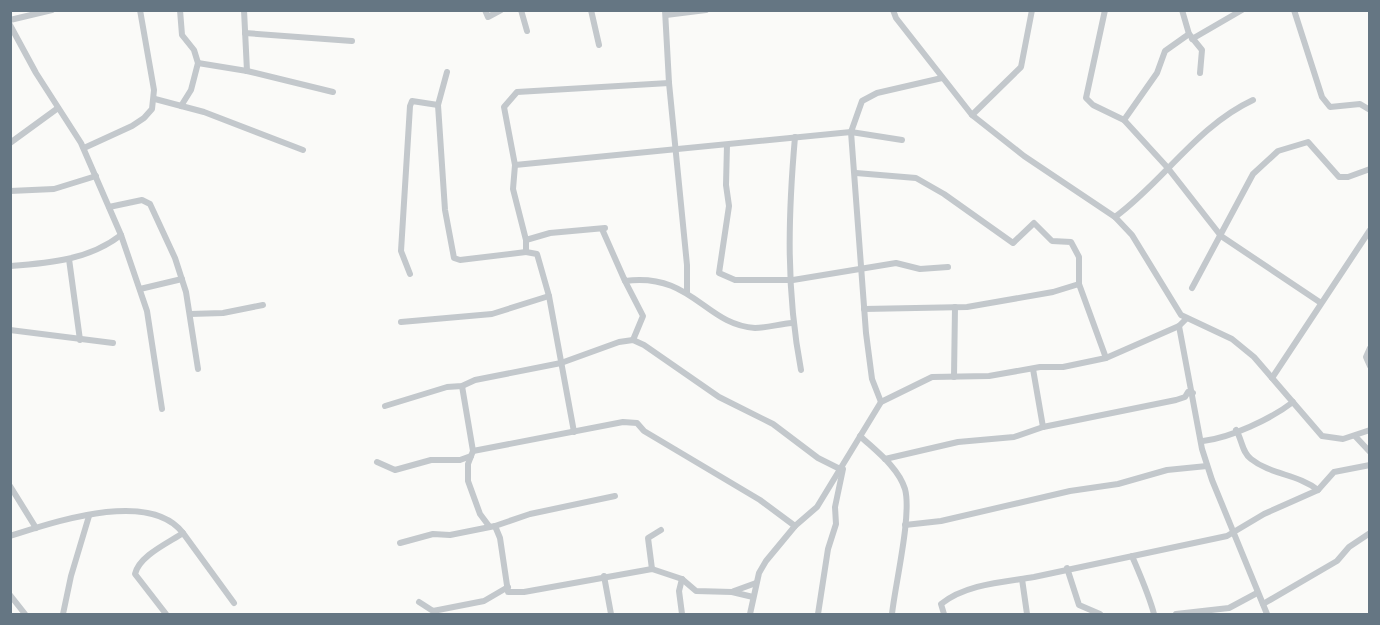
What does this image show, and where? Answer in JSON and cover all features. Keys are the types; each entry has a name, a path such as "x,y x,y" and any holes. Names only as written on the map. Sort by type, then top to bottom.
{"street":[{"path":"52,10 10,22 36,74 84,148 121,235 140,289 154,347 162,409"},
{"path":"84,148 144,118 155,99 140,10"},
{"path":"180,10 182,35 194,50 198,63 191,90 181,106"},
{"path":"244,10 247,71"},
{"path":"485,10 488,17 501,10"},
{"path":"521,10 527,31"},
{"path":"591,10 599,45"},
{"path":"687,292 687,265 669,83 665,13 706,10"},
{"path":"893,10 896,18 972,115 1024,156 1115,218 1132,235 1171,301 1186,319 1232,339 1254,357 1323,436 1343,439 1370,430"},
{"path":"972,115 1022,67 1032,10"},
{"path":"1105,10 1086,98 1093,105 1124,120 1167,167 1221,236 1321,303"},
{"path":"1182,10 1191,37 1202,50 1200,73"},
{"path":"1124,120 1157,73 1165,51 1242,10"},
{"path":"1294,10 1322,97 1327,105 1330,108 1360,104 1370,110"},
{"path":"245,33 352,41"},
{"path":"198,63 247,71 333,92"},
{"path":"447,72 438,105 445,210 454,258 460,260 526,252 537,254 549,296 574,432"},
{"path":"881,402 872,379 864,309 856,173 851,132 862,101 876,93 942,78"},
{"path":"526,252 526,240 513,189 515,165 504,107 517,92 669,83"},
{"path":"155,99 181,106 303,150"},
{"path":"1115,218 1134,204 1167,167 1234,108 1252,100"},
{"path":"410,274 401,251 410,106 412,101 438,105"},
{"path":"11,143 36,127 58,108"},
{"path":"515,165 851,132 902,140"},
{"path":"795,137 788,251 793,280 790,286 792,322 801,370"},
{"path":"1192,288 1253,174 1278,151 1308,142 1339,177 1348,177 1370,169"},
{"path":"727,145 726,185 729,206 719,273 735,280 793,280 896,263 920,269 948,267"},
{"path":"856,173 916,178 944,194 1013,243 1034,223 1053,241 1071,242 1078,257 1079,284 1106,358"},
{"path":"10,191 54,189 96,176"},
{"path":"109,207 142,200 150,204 182,279 198,369"},
{"path":"526,240 550,233 604,229 625,281 643,316 633,340"},
{"path":"1272,378 1370,230"},
{"path":"10,266 69,259 86,254 121,235"},
{"path":"69,259 80,340"},
{"path":"140,289 182,279"},
{"path":"625,281 642,279 674,285 733,323 755,328 792,322"},
{"path":"864,309 955,307 1053,292 1079,284"},
{"path":"401,322 492,314 549,296"},
{"path":"190,314 223,314 263,305"},
{"path":"954,377 955,307"},
{"path":"750,615 756,584 766,561 795,526 817,507 881,402 932,377 1063,367 1106,358 1179,326 1186,319"},
{"path":"1179,326 1207,465 1232,534 1268,615"},
{"path":"10,330 113,343"},
{"path":"385,406 447,387 462,386 475,380 561,363 619,342 633,340 644,345 719,397 772,424 818,458 841,469"},
{"path":"1370,348 1366,357 1370,366"},
{"path":"1033,369 1043,427"},
{"path":"462,386 472,453 468,464 470,488 480,514 500,538 508,592 524,592 652,569 682,579 696,591 732,592 753,597"},
{"path":"885,459 958,442 1014,437 1043,427 1185,397 1188,392 1193,393"},
{"path":"1203,441 1216,440 1278,414 1293,402"},
{"path":"460,460 472,453 574,432 637,423 644,431 760,500 795,526"},
{"path":"1236,430 1249,458 1283,476 1305,480 1318,490"},
{"path":"860,436 885,459 905,490 904,525 892,615"},
{"path":"1355,436 1370,452"},
{"path":"377,462 395,470 437,459 460,460 468,464"},
{"path":"904,525 941,521 1070,491 1118,484 1167,470 1207,465"},
{"path":"944,615 941,604 953,594 1011,579 1022,579 1232,534 1264,514 1318,490 1334,472 1370,465"},
{"path":"818,615 828,549 836,524 835,507 841,469"},
{"path":"10,486 36,528"},
{"path":"400,543 433,534 460,533 530,514 615,496"},
{"path":"10,536 116,510 147,511 177,525 234,603"},
{"path":"63,615 71,576 89,516"},
{"path":"652,569 648,538 661,530"},
{"path":"166,615 135,574 137,566 183,533"},
{"path":"1263,604 1337,561 1349,547 1370,533"},
{"path":"1132,556 1154,614 1159,615"},
{"path":"1067,568 1079,605 1100,615"},
{"path":"604,576 611,615"},
{"path":"682,579 679,591 682,615"},
{"path":"1022,579 1027,615"},
{"path":"732,592 756,584"},
{"path":"419,602 433,611 484,601 508,587"},
{"path":"1176,615 1229,608 1257,593"},
{"path":"10,595 25,615"}]}
